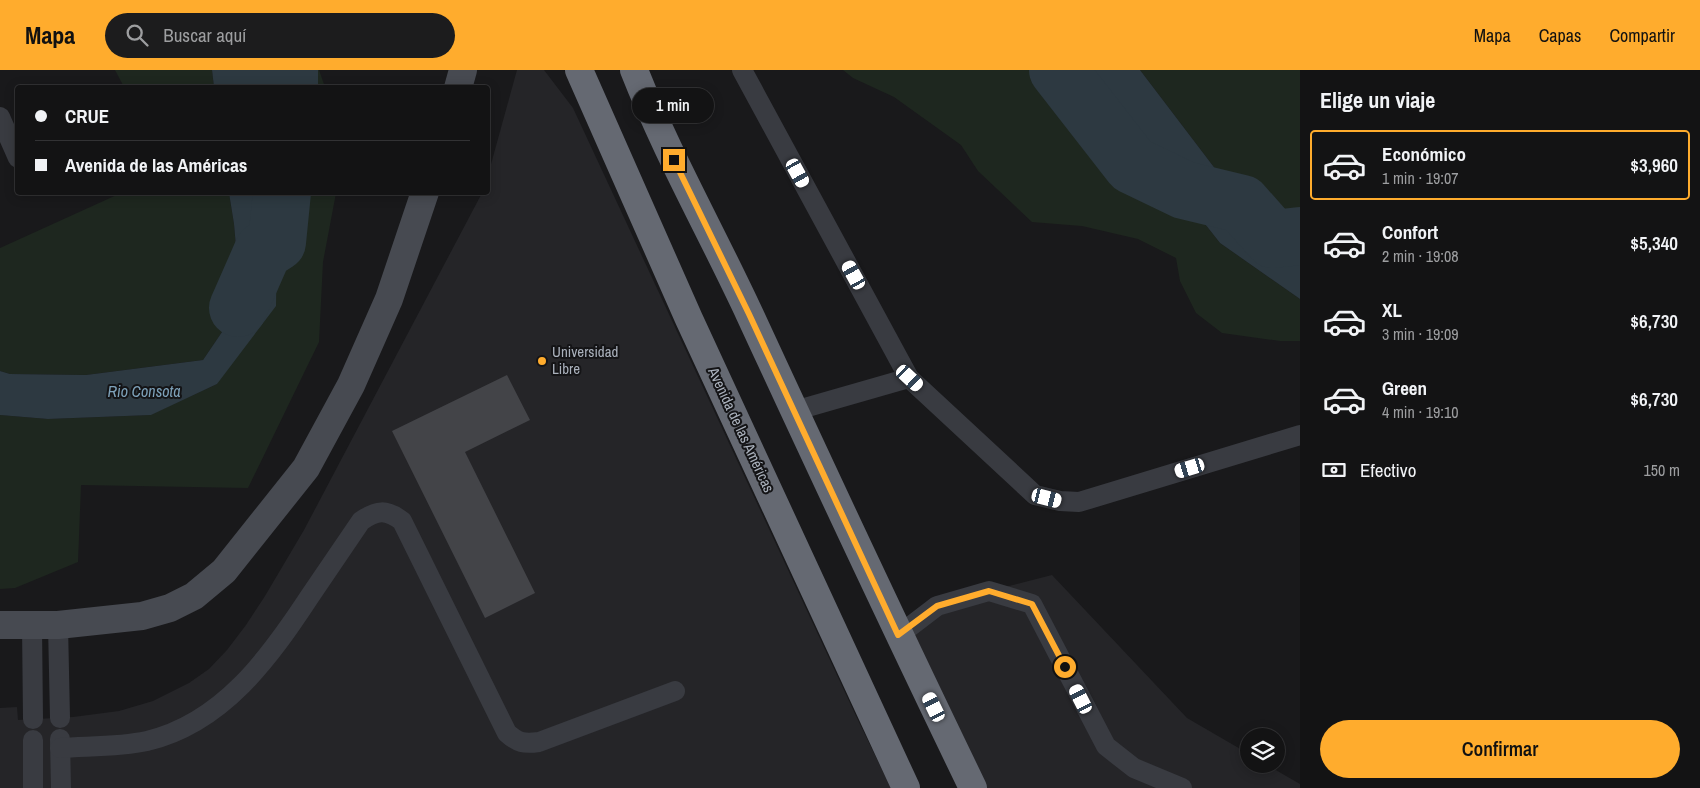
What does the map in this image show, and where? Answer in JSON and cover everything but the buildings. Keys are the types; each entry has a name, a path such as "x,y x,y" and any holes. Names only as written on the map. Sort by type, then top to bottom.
{"highway":[{"name":"Avenida de las Américas","path":"580,70 689,319 906,788"},
{"path":"634,70 650,109 749,314 898,635 973,788"},
{"path":"641,70 650,109"}],"street":[{"path":"459,85 463,70"},
{"path":"0,625 45,625 142,616 170,608 194,596 224,571 306,468 351,385 390,298 424,195"}],"lane":[{"path":"742,70 910,378 1035,495 1060,501 1079,502 1300,435"},
{"path":"0,117 15,151"},
{"path":"794,411 910,378"},
{"path":"61,788 60,744 122,744 147,741 167,735 188,725 214,709 236,692 256,672 282,640 361,521 371,514 383,512 394,515 402,521 507,733 516,741 526,744 539,742 674,691"},
{"path":"898,635 937,606 989,591 1032,604 1106,746 1134,768 1182,788"},
{"path":"45,625 60,718"},
{"path":"33,719 45,625"},
{"path":"33,740 33,788"}],"shaded area":[{"path":"115,70 212,70 214,85 123,85"},
{"path":"268,70 319,70 324,85 271,85"},
{"name":"Universidad Libre","path":"517,70 544,70 573,108 891,788 0,788 0,708 17,707 18,720 73,717 119,711 153,701 189,683 209,669 227,650 265,596 304,530 481,195 490,195 490,168"},
{"path":"843,70 1091,70 1102,93 1220,243 1300,299 1300,341 1280,341 1222,333 1196,313 1180,281 1176,258 1138,239 1082,226 1032,222 978,171 961,145 894,97 853,78"},
{"path":"1140,70 1300,70 1300,253 1273,239 1242,204"},
{"path":"117,195 229,195 234,224 241,304 203,360 86,375 10,374 0,371 0,248"},
{"path":"276,195 336,195 323,262 319,342 248,488 81,485 78,562 15,588 0,589 0,415 48,419 150,415 217,384 277,242"},
{"path":"1052,575 1187,718 1240,749 1240,773 1281,773 1300,784 1300,788 973,788 899,635 989,591"}],"water":[{"path":"212,70 268,70 271,85 214,85"},
{"path":"1091,70 1140,70 1242,204 1273,239 1300,253 1300,299 1220,243 1102,93"},
{"name":"Rio Consota","path":"229,195 276,195 276,306 217,384 151,415 48,419 0,415 0,371 10,374 86,375 203,360 241,304 234,224"}],"waterway":[{"path":"289,70 289,85"},
{"path":"1058,70 1132,165 1184,190 1242,204 1273,239 1300,236"},
{"path":"238,308 263,251 277,242 282,195"}],"place":[{"name":"Universidad Libre","path":"542,361"}],"route":[{"path":"674,160 749,314 898,635 937,606 989,591 1032,604 1065,667"}]}
